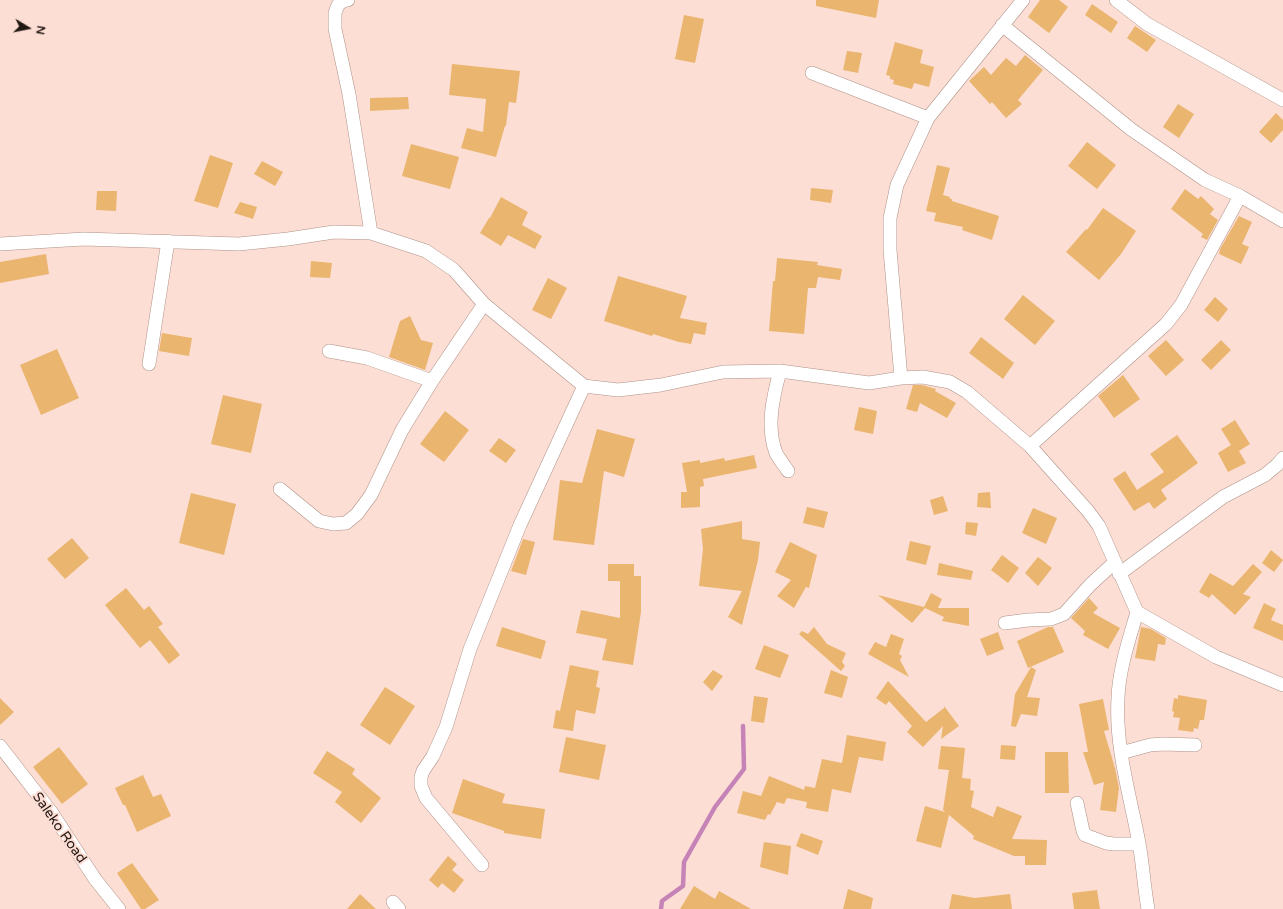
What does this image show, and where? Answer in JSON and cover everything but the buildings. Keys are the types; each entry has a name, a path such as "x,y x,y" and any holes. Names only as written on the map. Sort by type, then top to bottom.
{"street":[{"path":"348,0 343,1 338,5 335,13 335,29 349,94 371,233"},
{"path":"901,378 890,250 890,218 897,185 928,118 1023,0"},
{"path":"1116,0 1147,24 1283,100"},
{"path":"1002,25 1132,130 1205,180 1240,196 1283,221"},
{"path":"812,73 928,118"},
{"path":"1030,446 1166,324 1181,305 1240,196"},
{"path":"0,244 84,239 239,244 334,232 371,233 426,251 454,270 484,304 584,386 618,390 661,385 723,372 780,371 868,382 923,377 950,382 967,392 1030,446 1068,488 1099,526 1137,612 1216,657 1283,685"},
{"path":"149,364 168,241"},
{"path":"280,489 319,521 333,524 346,523 357,514 371,495 402,430 432,380 484,304"},
{"path":"330,351 367,358 432,380"},
{"path":"780,371 774,391 771,411 772,434 776,453 788,471"},
{"path":"482,866 426,798 421,786 421,777 423,771 433,756 446,727 470,649 520,525 584,386"},
{"path":"1120,574 1223,497 1265,475 1283,458"},
{"path":"1005,623 1051,619 1064,614 1090,585 1115,562"},
{"path":"1137,612 1126,649 1118,696 1117,724 1121,753 1139,844 1148,909"},
{"path":"1121,753 1163,744 1195,746"},
{"name":"Saleko Road","path":"0,746 52,813 95,879 119,909"},
{"path":"1077,803 1083,831 1086,835 1106,843 1139,844"}],"waterway":[{"path":"661,909 662,901 683,886 684,862 715,807 744,769 743,726"}]}
